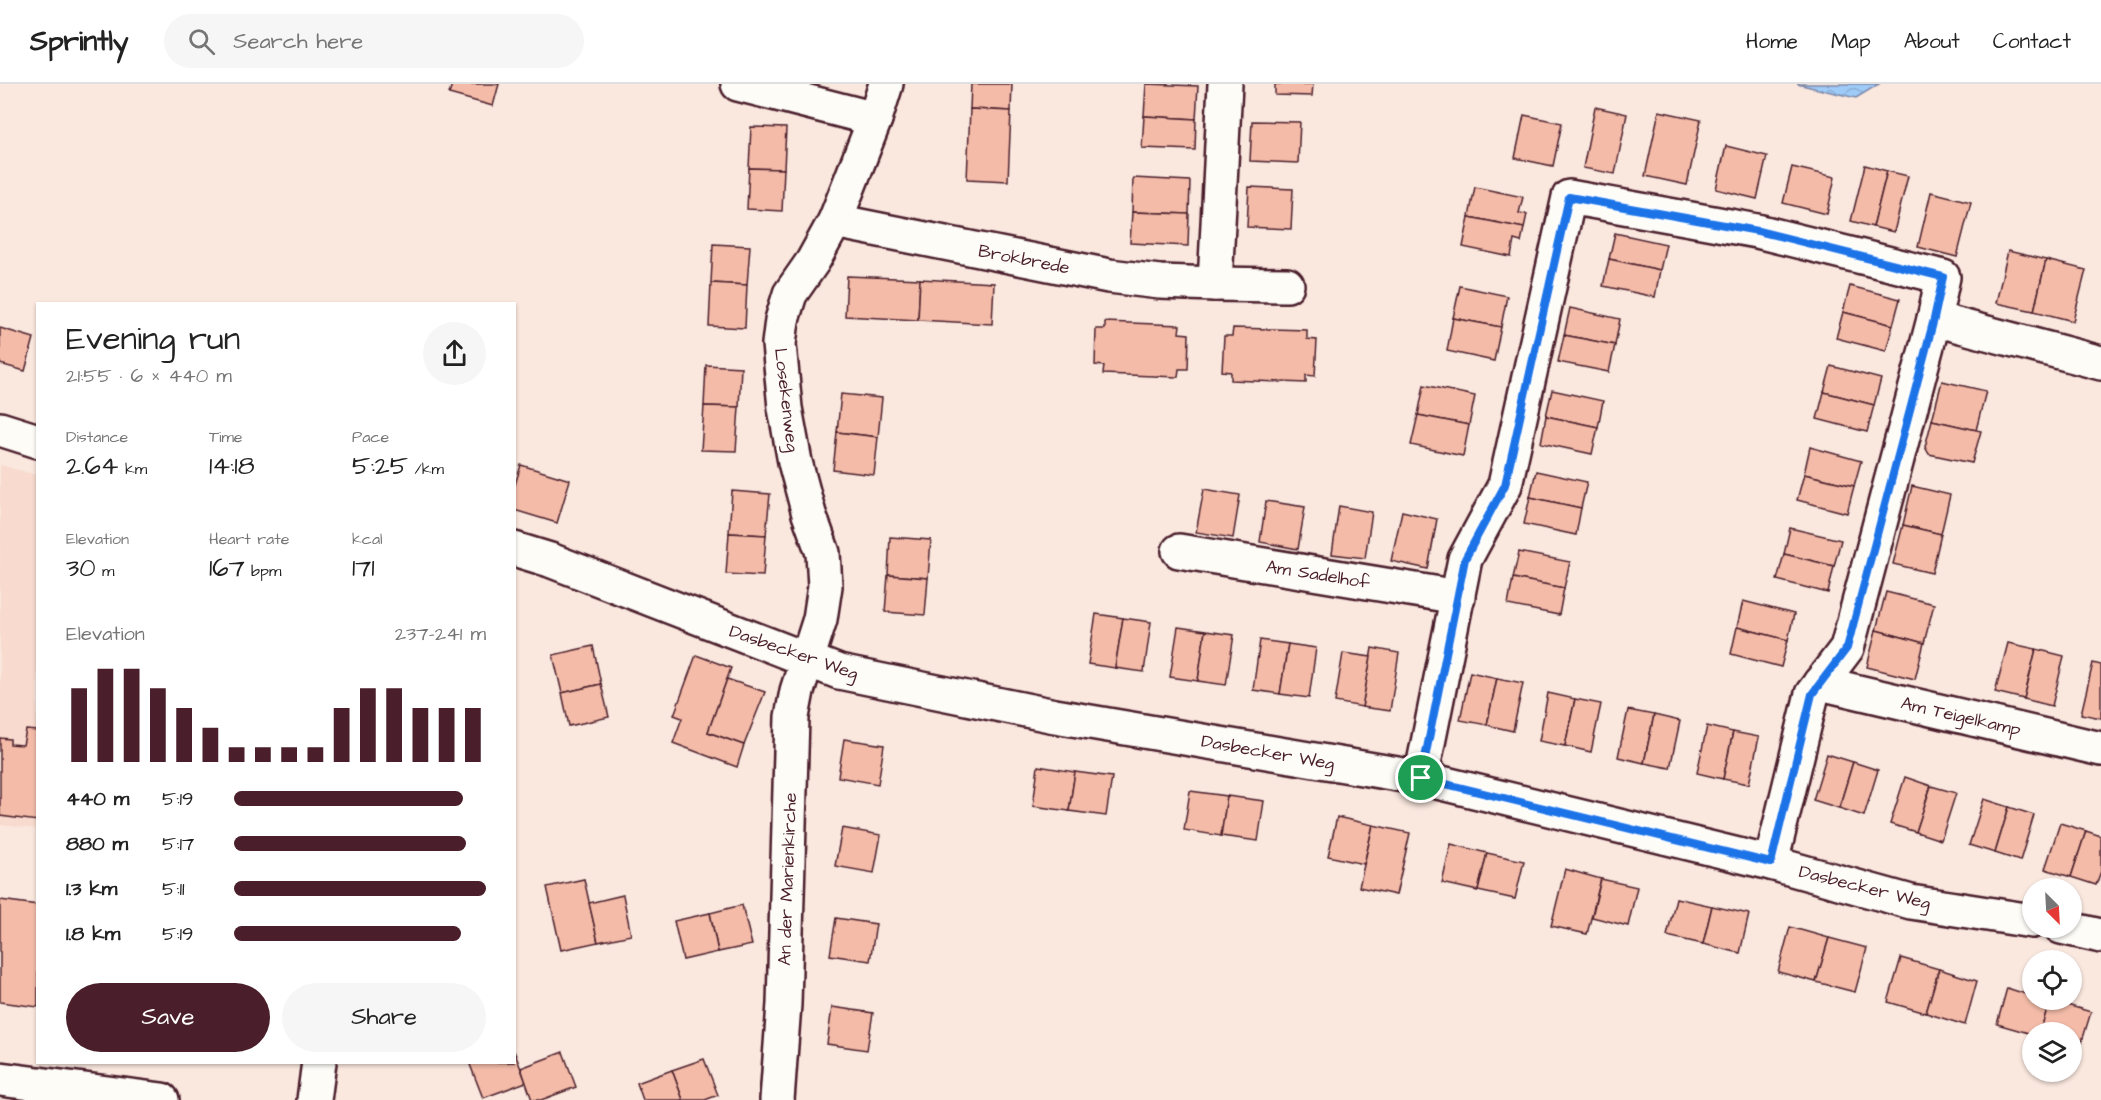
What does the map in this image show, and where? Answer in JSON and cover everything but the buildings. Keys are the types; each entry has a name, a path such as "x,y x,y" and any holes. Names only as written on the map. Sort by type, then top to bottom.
{"street":[{"path":"738,84 875,119"},
{"name":"Losekenweg","path":"808,661 820,619 825,586 823,553 809,514 795,462 785,408 779,344 782,320 790,294 813,261 835,221 875,119 886,84"},
{"path":"1215,284 1225,84"},
{"path":"1421,778 1465,559 1505,485 1569,197 1758,231 1943,277 1934,319 1847,648 1812,694 1771,863"},
{"name":"Brokbrede","path":"835,221 1109,276 1160,282 1287,285"},
{"path":"1934,319 2101,363"},
{"path":"0,429 36,440"},
{"name":"Dasbecker Weg","path":"516,550 550,560 839,672 1055,716 1421,778 1771,863 1911,902 2022,919"},
{"name":"Am Sadelhof","path":"1179,551 1458,597"},
{"name":"An der Marienkirche","path":"777,1100 784,1004 792,717 797,691 808,661"},
{"name":"Am Teigelkamp","path":"1820,683 2101,749"},
{"path":"2082,932 2101,936"},
{"path":"314,1100 319,1064"},
{"path":"0,1079 162,1100"}],"shaded area":[{"path":"0,465 36,475 36,829 0,825"}],"water":[{"path":"1797,84 1879,84 1856,98"}],"route":[{"path":"1569,197 1758,231 1943,277 1934,319 1847,648 1812,694 1771,863 1421,778 1465,559 1505,485 1569,197"}]}
